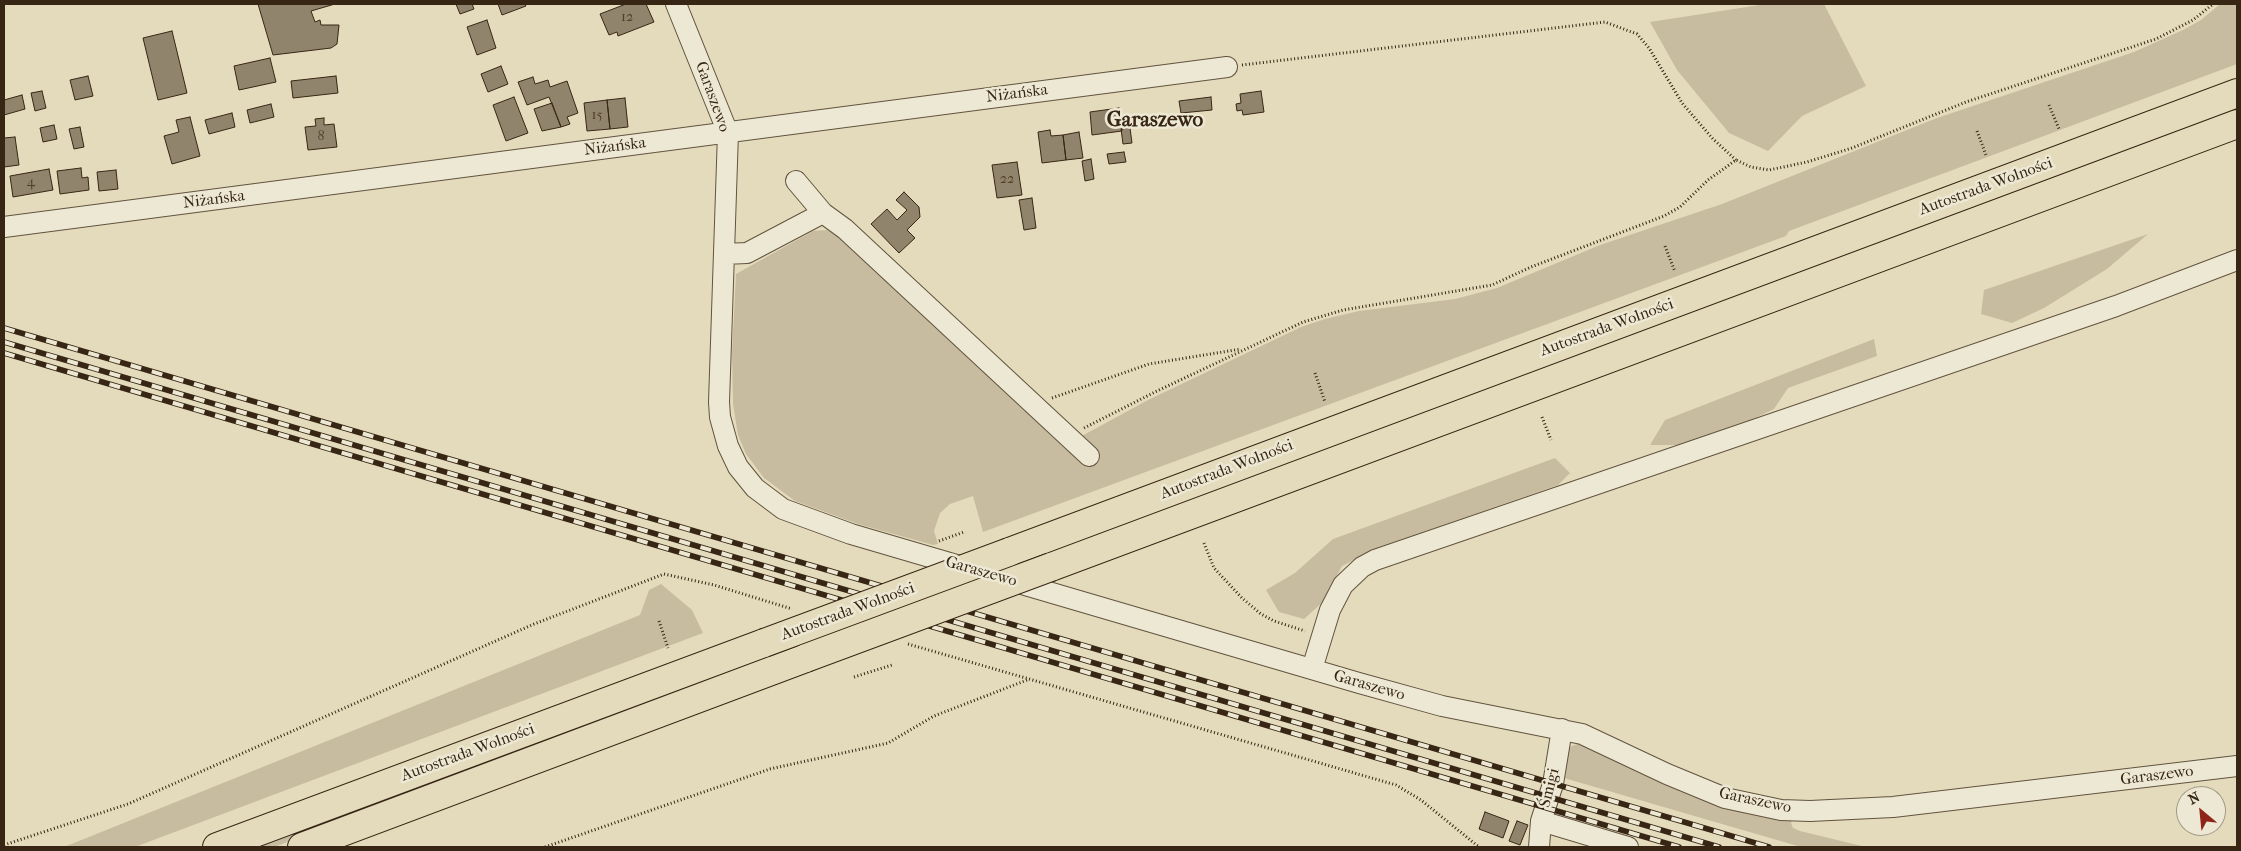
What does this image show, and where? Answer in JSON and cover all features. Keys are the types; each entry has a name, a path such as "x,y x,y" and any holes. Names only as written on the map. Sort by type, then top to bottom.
{"highway":[{"name":"Autostrada Wolności","path":"217,847 2237,93"},
{"name":"Autostrada Wolności","path":"302,847 2237,124"}],"street":[{"name":"Garaszewo","path":"676,4 728,133 720,417 728,446 738,467 768,499 800,517 1312,670 1442,706 1562,729 1589,737 1667,774 1725,798 1781,810 1810,811 1894,807 2237,766"},
{"name":"Niżańska","path":"4,228 1227,67"},
{"path":"796,181 823,213 845,229 1089,456"},
{"path":"724,254 747,253 823,213"},
{"path":"1312,670 1330,610 1342,585 1362,567 1382,557 2116,306 2237,260"},
{"name":"Śmigi","path":"1539,847 1541,821 1553,784 1562,729"},
{"path":"1541,821 1628,847"}],"path":[{"path":"1227,67 1605,22 1637,34 1649,48 1682,103 1713,139 1736,160 1751,167 1769,170 1807,162 1852,148 1959,104 2156,39 2187,24 2213,4"},
{"path":"2049,105 2059,129"},
{"path":"1977,131 1986,156"},
{"path":"1064,432 1095,424 1155,392 1303,322 1336,312 1492,286 1531,267 1664,216 1680,206 1708,180 1736,160"},
{"path":"1665,246 1675,272"},
{"path":"1037,407 1057,395 1149,364 1247,348"},
{"path":"1315,373 1325,402"},
{"path":"1542,417 1551,440"},
{"path":"937,541 964,532"},
{"path":"1204,543 1214,568 1254,608 1274,621 1323,637"},
{"path":"4,845 128,804 534,624 664,574 714,585 797,610"},
{"path":"659,621 668,648"},
{"path":"899,641 1027,680 1396,785 1422,800 1479,847"},
{"path":"854,678 892,665"},
{"path":"545,847 770,769 888,742 934,716 1027,680"}],"shaded area":[{"path":"1766,4 1824,4 1866,86 1802,116 1768,151 1729,133 1677,70 1650,22"},
{"path":"2220,4 2237,4 2237,64 1789,231 1786,236 983,532 973,496 950,504 940,513 934,531 938,544 933,545 858,524 795,501 764,478 746,454 738,435 733,404 732,353 736,274 813,231 827,230 835,235 838,232 1080,437 1148,400 1301,327 1359,311 1455,299 1497,288 1600,245 1722,204 1937,118 2134,52 2201,20"},
{"path":"2237,104 2237,113 1116,531 1112,525"},
{"path":"2148,234 2107,269 2044,308 2012,323 1981,314 1984,290"},
{"path":"1874,339 1877,356 1788,388 1774,409 1739,426 1688,445 1650,445 1665,420"},
{"path":"1555,458 1570,473 1558,485 1380,547 1342,566 1324,601 1304,619 1279,612 1266,590 1295,573 1333,539"},
{"path":"661,584 692,610 703,633 135,847 64,847 640,615 649,590"},
{"path":"721,672 722,680 274,847 251,847"},
{"path":"1579,743 1793,819 1791,823 1793,828 1800,831 1866,847 1801,847 1564,778 1568,748"}],"building":[{"path":"258,4 335,4 311,11 315,22 320,20 321,25 339,25 337,44 331,48 273,55"},
{"path":"456,4 472,4 474,9 460,14"},
{"path":"498,4 525,4 526,6 502,15"},
{"path":"626,4 646,4 654,22 618,36 617,32 609,35 600,14"},
{"path":"487,20 496,48 477,55 467,27"},
{"path":"172,31 187,93 158,100 143,38"},
{"path":"270,58 276,82 239,90 234,66"},
{"path":"501,66 508,84 488,92 481,74"},
{"path":"88,76 93,96 75,100 70,80"},
{"path":"336,76 338,93 293,98 291,81"},
{"path":"533,77 535,84 548,80 550,87 567,81 578,113 567,117 570,124 561,127 549,97 527,105 518,82"},
{"path":"42,91 46,108 35,111 31,93"},
{"path":"1261,91 1264,112 1243,115 1242,110 1237,111 1236,104 1241,103 1240,94"},
{"path":"22,95 25,109 4,115 4,100"},
{"path":"514,97 528,133 506,141 493,105"},
{"path":"1211,97 1212,110 1181,113 1179,101"},
{"path":"625,98 628,127 610,129 607,100"},
{"path":"607,100 610,129 587,131 584,103"},
{"path":"552,103 561,127 542,131 534,109"},
{"path":"271,104 274,117 250,123 247,110"},
{"path":"1119,108 1122,131 1092,135 1090,112"},
{"path":"232,113 235,127 209,134 205,120"},
{"path":"190,117 200,156 172,164 164,136 179,132 176,120"},
{"path":"324,118 324,125 334,124 337,147 308,150 305,127 316,126 315,119"},
{"path":"54,125 57,139 43,142 40,128"},
{"path":"80,127 84,147 74,149 69,129"},
{"path":"1130,128 1132,143 1123,144 1121,129"},
{"path":"1050,130 1051,136 1063,135 1066,160 1042,163 1038,132"},
{"path":"1079,132 1083,158 1066,160 1063,135"},
{"path":"15,137 19,165 4,167 4,138"},
{"path":"1124,152 1126,162 1109,164 1107,154"},
{"path":"1091,159 1094,179 1085,181 1082,161"},
{"path":"1017,162 1022,195 997,198 992,165"},
{"path":"81,168 82,178 88,177 89,190 60,194 57,171"},
{"path":"49,169 53,190 13,197 10,176"},
{"path":"116,170 118,189 99,191 97,172"},
{"path":"904,192 919,207 920,217 907,230 915,238 899,253 871,224 887,209 897,220 907,210 896,200"},
{"path":"1032,198 1036,228 1024,230 1019,200"},
{"path":"1485,812 1509,821 1503,838 1479,829"},
{"path":"1517,821 1528,825 1520,845 1509,841"}],"railway":[{"path":"4,328 1769,847"},
{"path":"4,342 1719,847"},
{"path":"4,353 1679,847"}],"district":[{"name":"Garaszewo","path":"1155,121"}]}
